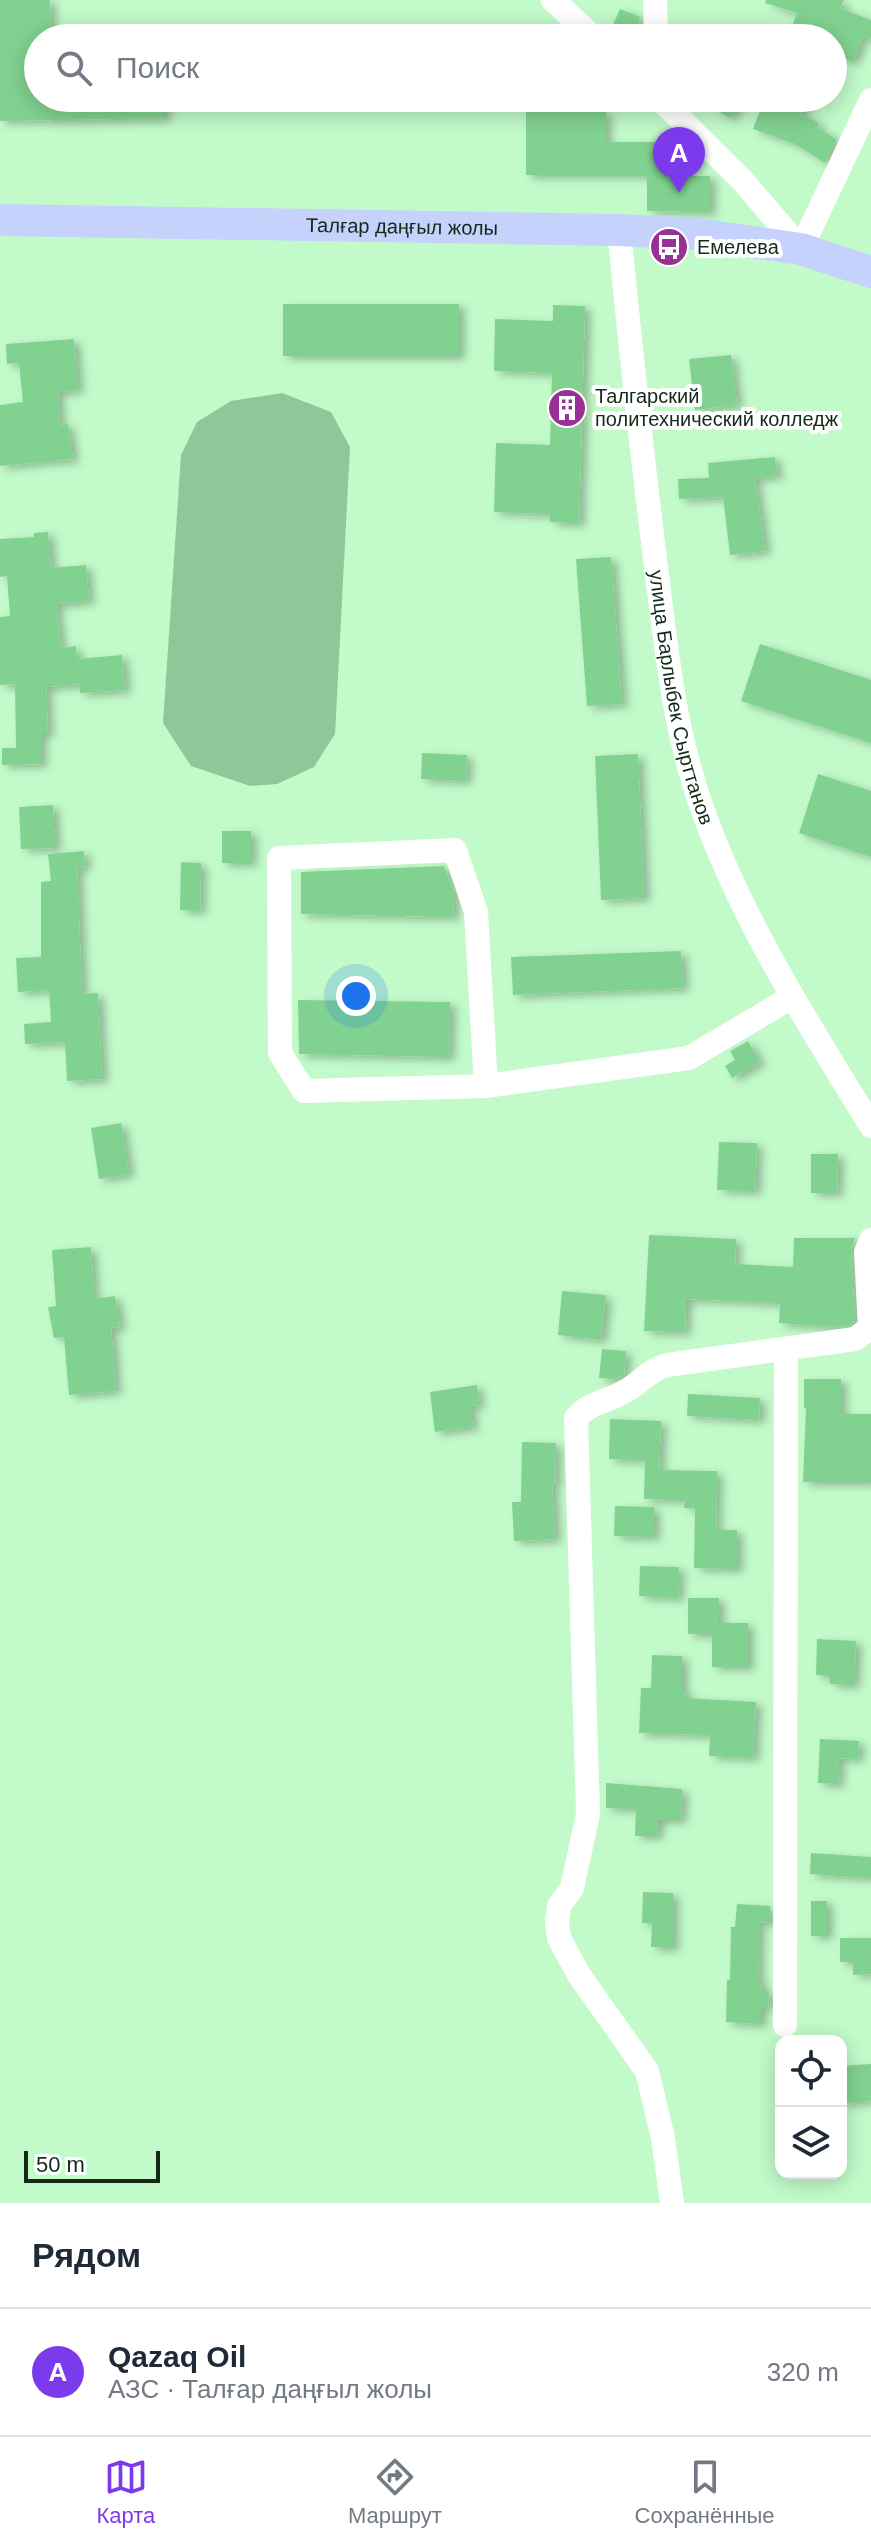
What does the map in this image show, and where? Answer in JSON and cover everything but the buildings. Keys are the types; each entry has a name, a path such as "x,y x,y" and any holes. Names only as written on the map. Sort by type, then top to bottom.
{"main road":[{"name":"Талғар даңғыл жолы","path":"0,220 619,230 696,234 801,249 871,272"}],"street":[{"path":"553,0 579,24"},
{"path":"655,0 656,24"},
{"path":"673,112 742,180 801,249 871,100"},
{"name":"улица Барлыбек Сырттанов","path":"619,230 667,660 679,725 701,805 737,895 792,997 871,1126"},
{"path":"486,1086 476,912 455,850 279,858 280,1053 304,1091 486,1086 689,1058 792,997"},
{"path":"672,2203 663,2138 647,2071 579,1975 559,1938 557,1922 559,1906 572,1888 588,1814 576,1418 584,1409 624,1393 655,1369 855,1339 870,1328 866,1252 871,1240"},
{"path":"785,2025 786,1349"}],"green space":[{"path":"282,393 331,412 350,447 335,734 314,767 277,784 250,786 191,766 163,723 181,455 197,422 231,401"}],"place":[{"name":"Qazaq Oil","path":"679,193"},
{"name":"Емелева","path":"669,247"},
{"name":"Талгарский политехнический колледж","path":"567,408"}]}
